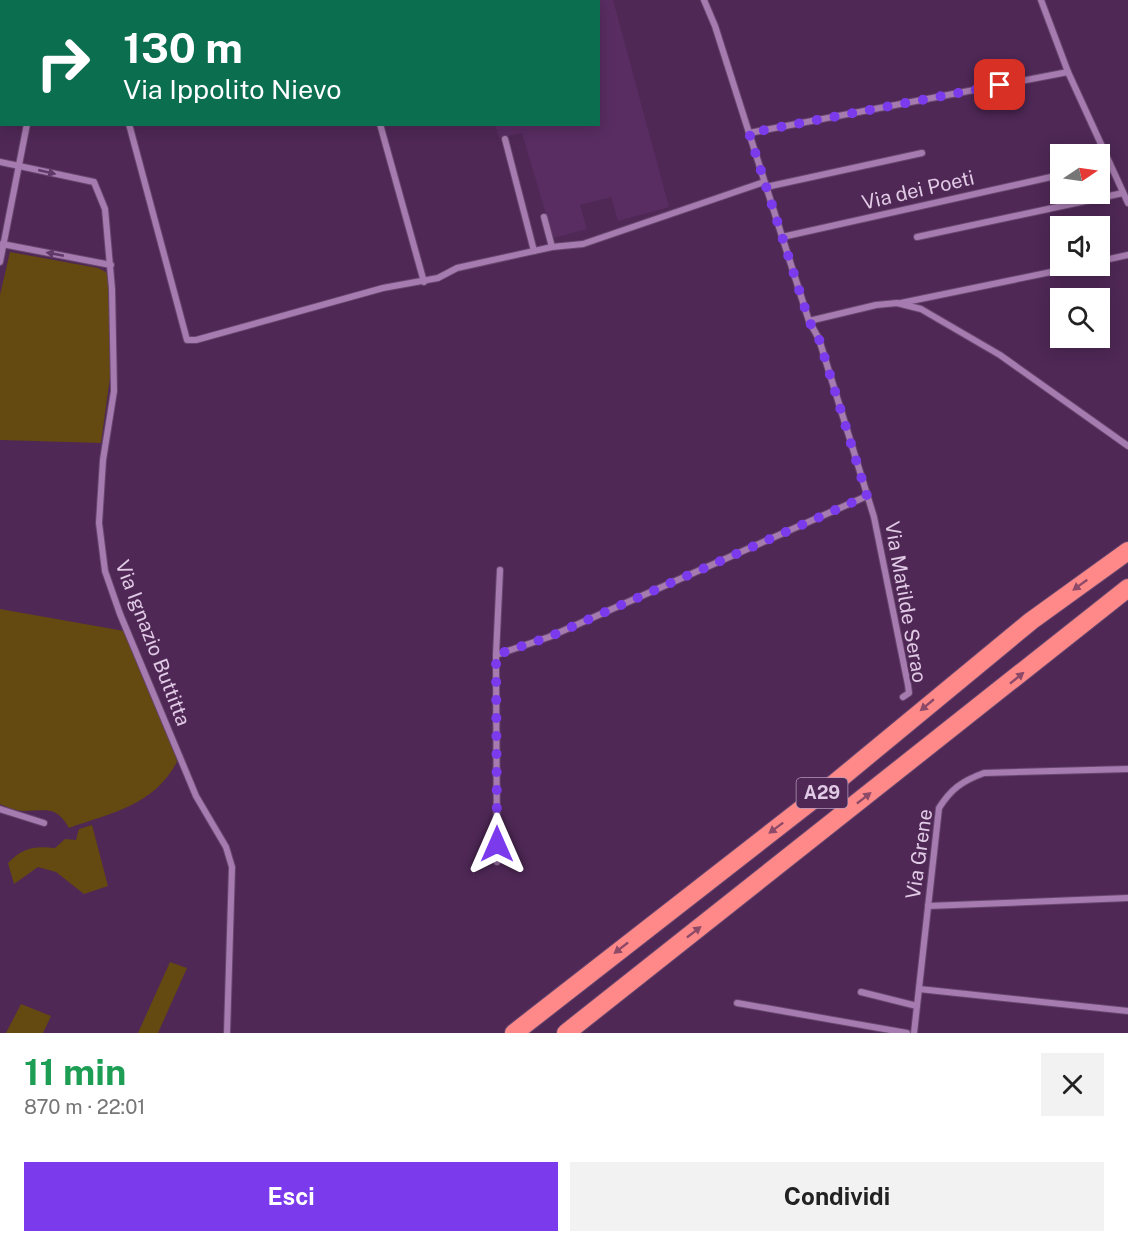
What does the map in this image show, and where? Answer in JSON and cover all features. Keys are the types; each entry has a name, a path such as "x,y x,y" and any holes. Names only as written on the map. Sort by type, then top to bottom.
{"highway":[{"name":"A29","path":"514,1033 836,782 1031,621 1128,551"},
{"name":"A29","path":"566,1033 1128,588"}],"street":[{"name":"Via Matilde Serao","path":"704,0 716,26 809,321 819,339 874,517 909,685 909,693 903,697"},
{"path":"1041,0 1068,72 1101,144"},
{"path":"749,133 1068,72"},
{"path":"0,262 27,126"},
{"path":"130,126 187,340 196,340 383,288 424,282 457,268 552,247 583,244 698,202 765,185 922,153"},
{"path":"381,126 424,282"},
{"path":"505,139 534,251"},
{"path":"0,162 19,165"},
{"path":"1110,164 1128,203"},
{"name":"Via Ignazio Buttitta","path":"19,165 94,182 105,209 111,265 114,391 101,482 101,546 108,578 120,614 188,777 226,847 232,867 227,1033"},
{"name":"Via dei Poeti","path":"782,237 1050,177"},
{"path":"917,237 1123,193"},
{"path":"543,218 552,247"},
{"path":"2,244 111,265"},
{"path":"1110,259 1128,255"},
{"path":"809,321 876,305 897,303 1050,272"},
{"path":"897,303 921,309 960,329 1128,446"},
{"path":"496,655 549,637 867,496"},
{"path":"497,862 496,655 500,570"},
{"name":"Via Grene","path":"914,1033 939,808 949,792 964,780 984,773 1128,769"},
{"path":"0,809 44,823"},
{"path":"928,906 1128,898"},
{"path":"919,989 1128,1011"},
{"path":"861,992 917,1006"},
{"path":"737,1003 907,1033"}],"shaded area":[{"path":"600,0 613,0 669,207 618,221 611,197 580,205 587,229 553,238 522,133 499,138 495,126 600,126"},
{"path":"10,252 98,268 106,272 109,279 110,377 101,443 0,440 0,295"},
{"path":"0,609 124,631 176,757 177,762 156,789 130,806 69,828 60,816 50,811 21,811 0,804"},
{"path":"92,825 108,886 84,894 56,872 38,867 14,884 8,863 19,854 41,847 55,848 65,839 76,840 79,829"},
{"path":"170,962 187,968 158,1033 138,1033"},
{"path":"21,1004 51,1016 43,1033 6,1033"}],"route":[{"path":"497,844 496,655 549,637 867,496 819,339 809,321 749,133 1000,85"}]}
